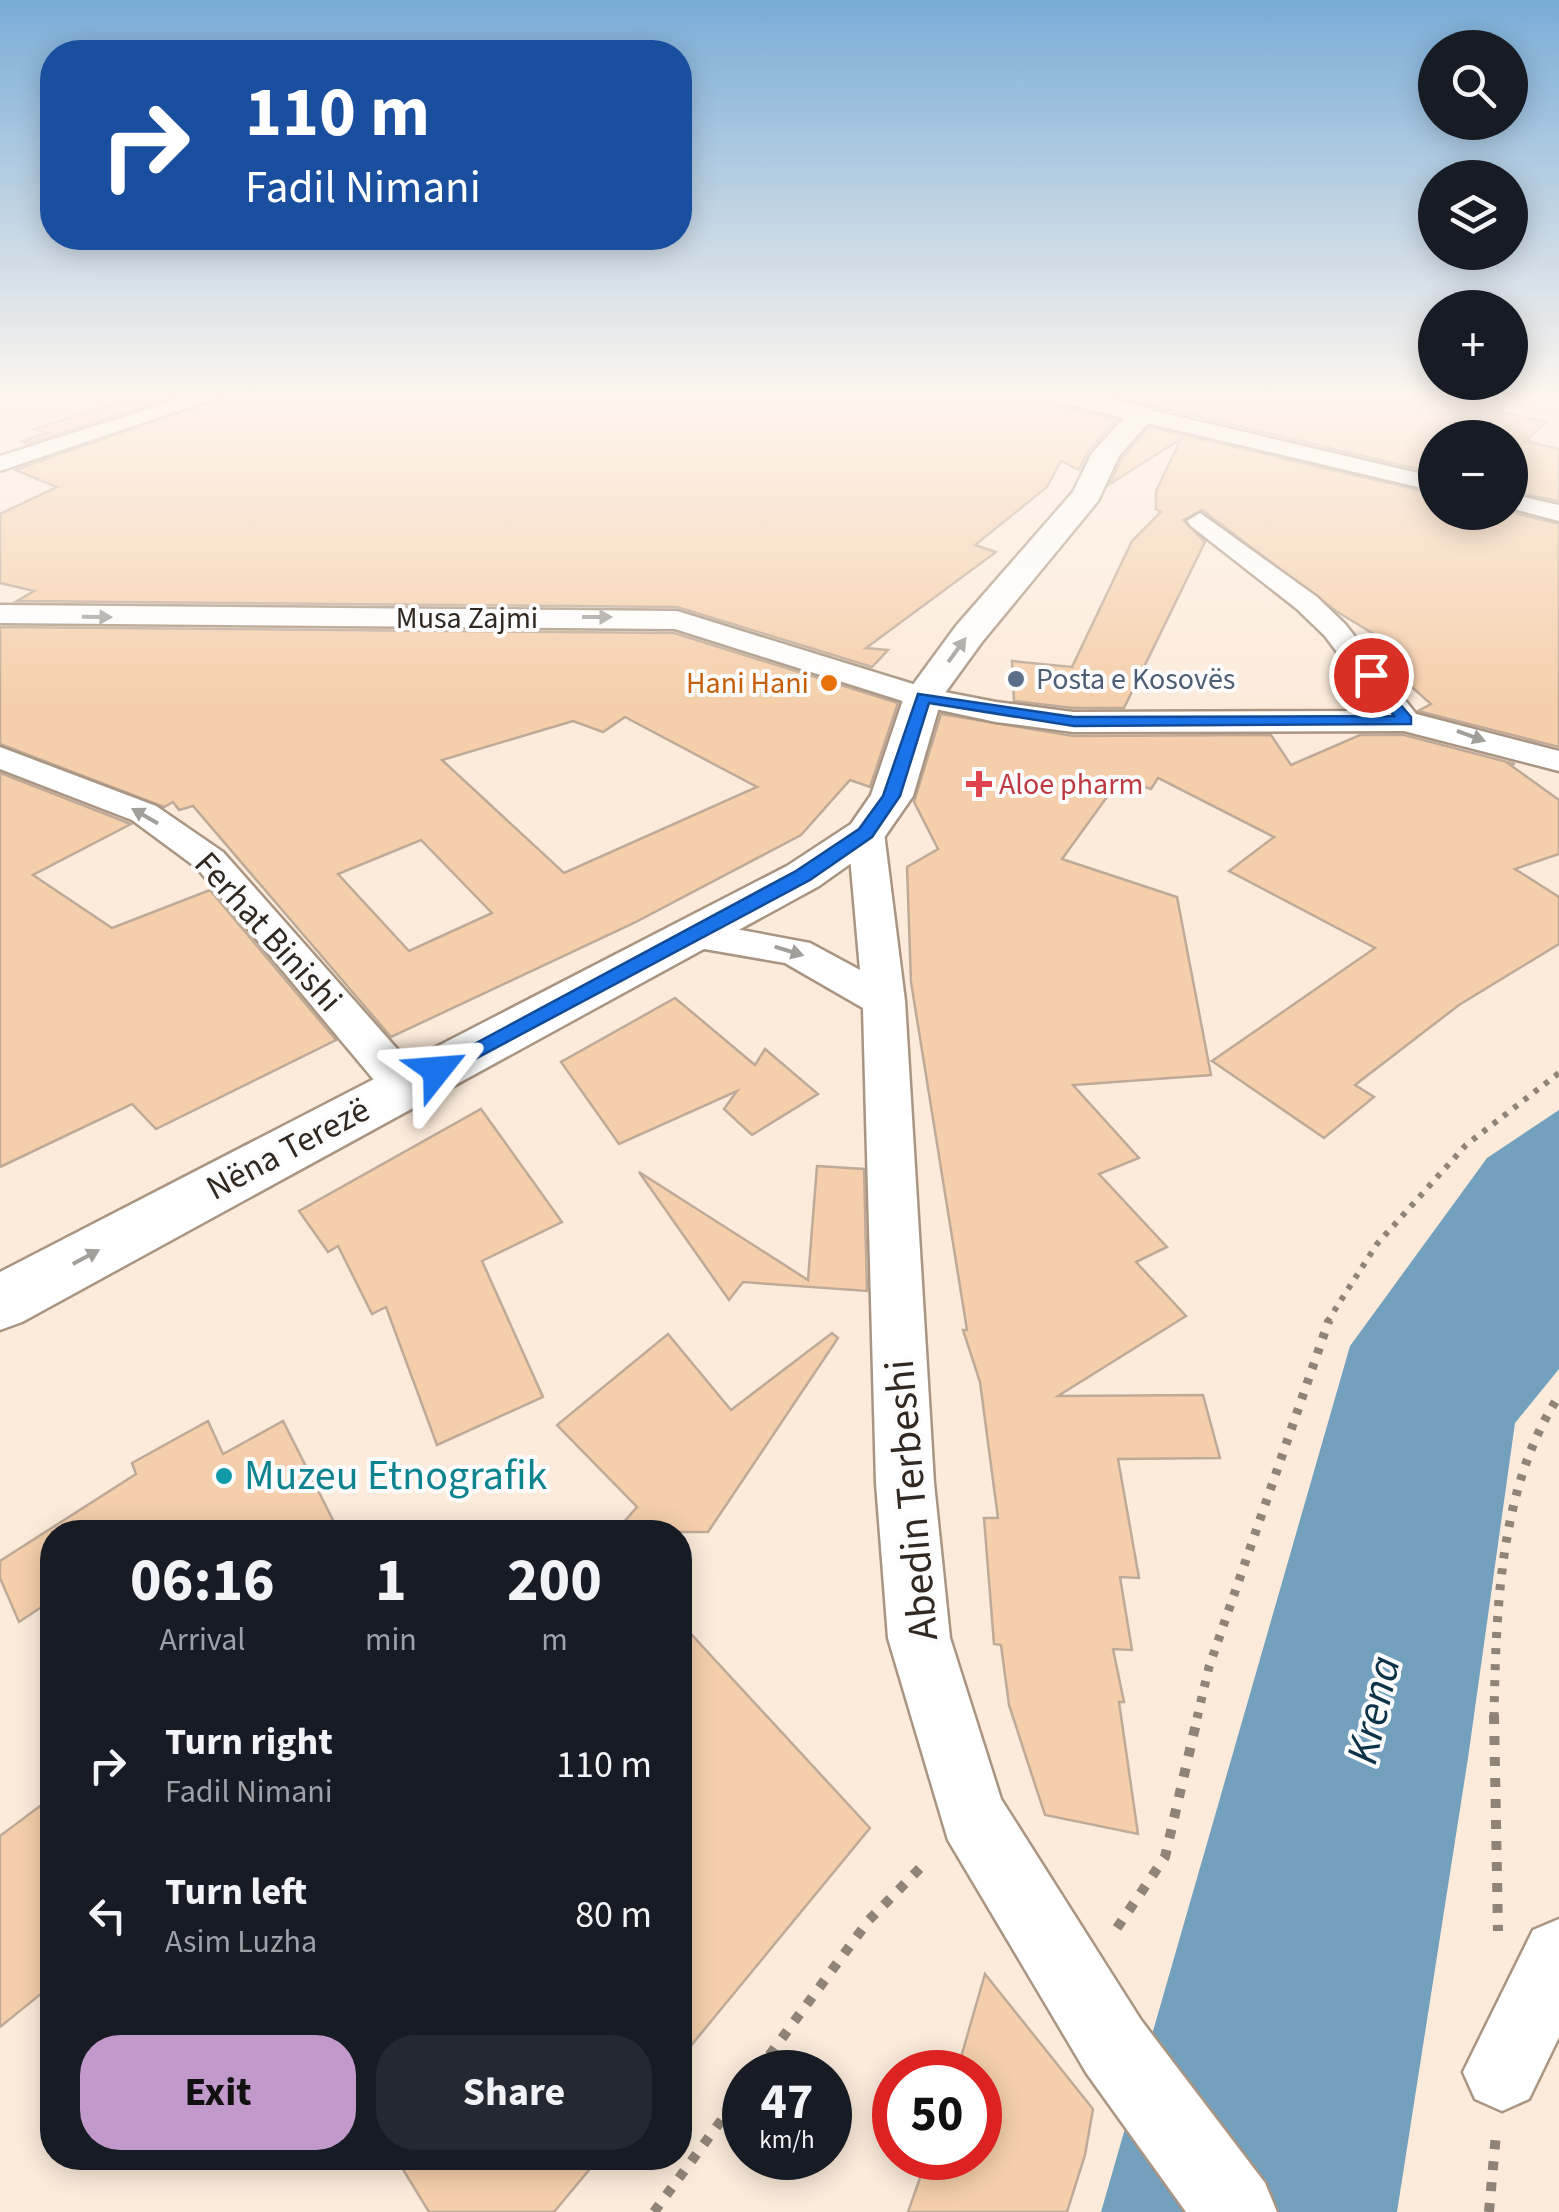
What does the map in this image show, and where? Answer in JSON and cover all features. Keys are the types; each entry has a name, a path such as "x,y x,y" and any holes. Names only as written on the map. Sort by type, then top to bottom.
{"main road":[{"name":"Nëna Terezë","path":"0,1303 803,876 866,833 892,796 923,697 969,634 1083,499"}],"street":[{"path":"1528,505 1559,513"},
{"path":"1200,521 1308,602 1335,630 1406,721"},
{"name":"Musa Zajmi","path":"0,614 677,620 923,697 1074,722 1406,721 1559,761"},
{"name":"Ferhat Binishi","path":"0,757 144,813 210,860 405,1086"},
{"name":"Abedin Terbeshi","path":"866,833 884,1001 905,1482 919,1638 972,1816 1114,2047 1236,2212"},
{"path":"693,934 796,952 884,1001"},
{"path":"1502,2072 1528,1946"}],"path":[{"path":"1064,1968 1112,1935 1165,1857 1209,1667 1321,1332 1377,1244 1466,1146 1559,1073"},
{"path":"1528,1946 1493,1778 1503,1571 1533,1439 1559,1396"},
{"path":"772,2050 869,1920 972,1816"},
{"path":"692,2160 722,2119"},
{"path":"654,2212 685,2170"}],"water":[{"name":"Krena","path":"1559,1110 1559,1369 1515,1423 1468,1758 1397,2212 1101,2212 1350,1346 1487,1158"}],"building":[{"path":"31,499 1032,499 975,545 996,552 866,648 888,650 872,667 677,607 17,601 34,591 0,583 0,514"},
{"path":"1156,499 1418,499 1418,530 1528,530 1528,516 1559,524 1559,747 1418,711 1431,704 1370,650 1395,647 1336,611 1202,510 1183,520 1205,542 1124,708 1073,708 1014,701 1012,661 1072,667 1132,541 1161,512 1156,509"},
{"path":"0,627 674,633 898,703 870,787 850,780 801,835 634,923 391,1037 193,806 179,810 173,802 164,807 0,744","holes":["625,717 757,787 564,873 442,760 573,721 603,732","421,840 492,913 409,951 338,874"]},
{"path":"941,714 1073,736 1271,735 1291,765 1360,735 1404,735 1515,764 1509,764 1559,800 1559,854 1515,869 1559,897 1559,944 1459,1005 1355,1085 1374,1097 1324,1138 1212,1061 1375,948 1229,871 1274,837 1158,778 1151,789 1120,779 1062,859 1177,897 1211,1075 1073,1085 1139,1158 1099,1174 1167,1247 1136,1262 1186,1316 1058,1396 1203,1395 1220,1458 1118,1459 1139,1578 1120,1577 1132,1650 1113,1649 1124,1702 1119,1702 1138,1834 1045,1815 1009,1705 1001,1645 994,1644 984,1518 998,1518 980,1382 963,1330 967,1330 911,982 907,867 938,849 914,802"},
{"path":"0,773 131,824 33,875 112,928 210,890 336,1040 156,1129 132,1104 0,1167"},
{"path":"675,998 755,1065 765,1049 818,1094 752,1135 724,1109 737,1091 619,1144 561,1062"},
{"path":"481,1109 562,1222 482,1261 543,1397 437,1445 386,1307 372,1314 338,1246 328,1252 299,1211"},
{"path":"817,1166 864,1169 867,1291 743,1282 729,1300 639,1172 808,1280"},
{"path":"832,1333 838,1338 708,1532 692,1532 692,1520 626,1520 637,1507 557,1425 668,1334 731,1410"},
{"name":"Muzeu Etnografik","path":"208,1421 223,1454 283,1421 333,1520 64,1520 136,1474 132,1463"},
{"name":"Muzeu Etnografik","path":"40,1535 40,1608 19,1622 0,1578 0,1561"},
{"path":"692,1635 870,1828 692,2044"},
{"path":"40,1806 40,1995 0,2027 0,1836"},
{"path":"985,1974 1093,2109 1085,2155 1067,2212 908,2212 919,2180 1002,2180 1002,2050 963,2050"},
{"path":"403,2170 589,2170 554,2212 429,2212"}],"place":[{"name":"Posta e Kosovës","path":"1016,679"},
{"name":"Hani Hani","path":"829,683"},
{"name":"Aloe pharm","path":"979,784"},
{"name":"Muzeu Etnografik","path":"224,1476"}],"route":[{"path":"437,1070 803,876 866,833 892,796 923,697 1074,722 1406,721 1371,675"}]}
